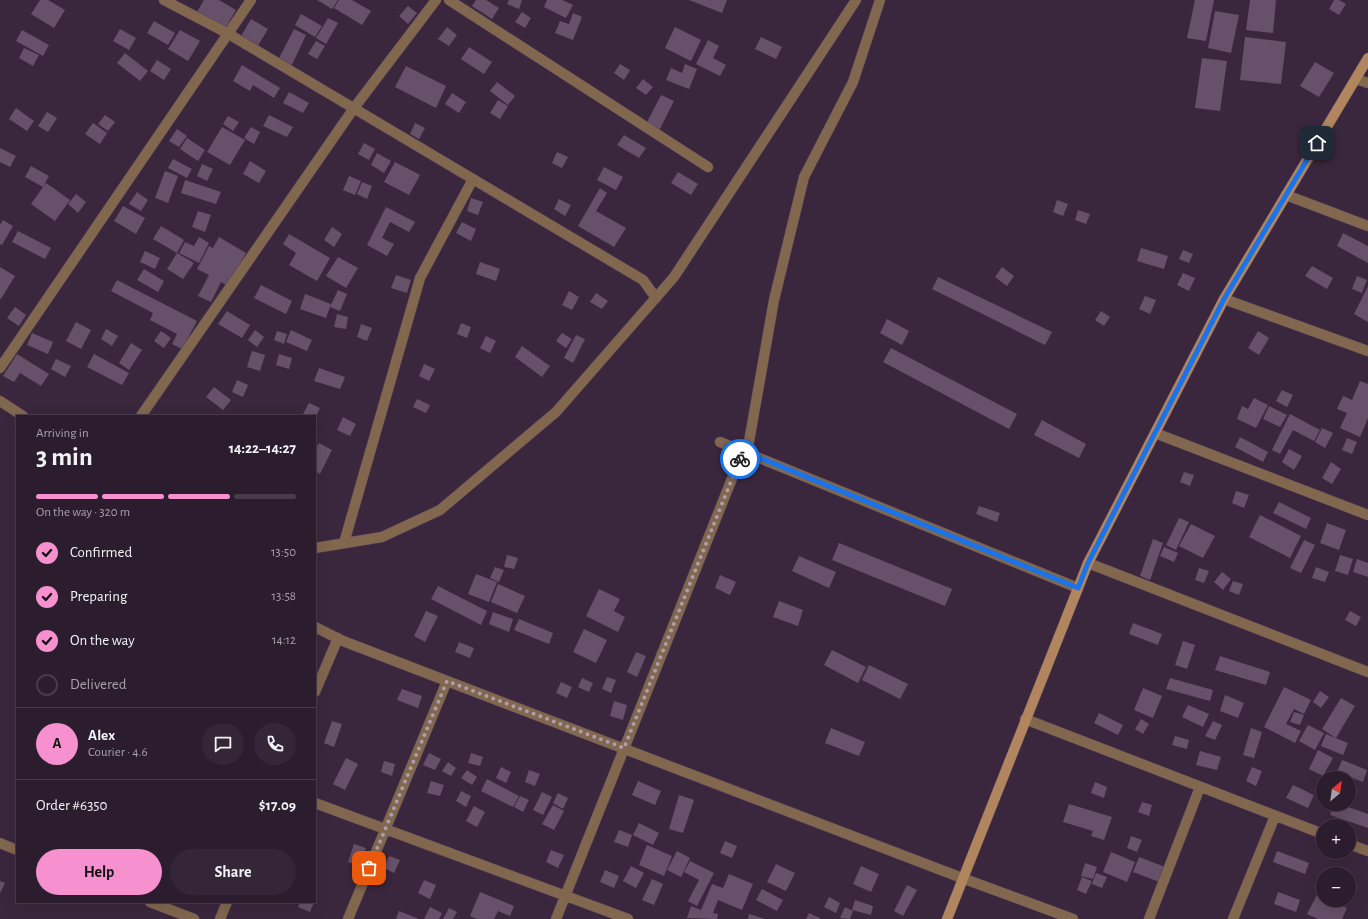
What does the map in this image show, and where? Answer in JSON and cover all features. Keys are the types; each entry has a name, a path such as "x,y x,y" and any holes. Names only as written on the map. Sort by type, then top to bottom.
{"main road":[{"path":"947,919 1088,563 1224,299 1368,58"}],"street":[{"path":"164,0 227,33 643,280 656,298"},
{"path":"0,368 227,33 251,0"},
{"path":"142,415 354,108 436,0"},
{"path":"449,0 708,167"},
{"path":"316,548 382,537 440,510 556,412 674,277 856,0"},
{"path":"556,919 745,452 774,300 804,177 853,82 880,0"},
{"path":"1356,79 1368,83"},
{"path":"344,543 420,278 473,179"},
{"path":"1286,195 1368,226"},
{"path":"1224,299 1368,351"},
{"path":"0,401 21,415"},
{"path":"1155,433 1368,515"},
{"path":"720,442 1078,588"},
{"path":"1088,563 1368,672"},
{"path":"316,627 338,638 447,681 1073,919"},
{"path":"316,690 338,638"},
{"path":"348,919 447,681"},
{"path":"1025,719 1316,831"},
{"path":"1149,919 1200,787"},
{"path":"316,803 628,919"},
{"path":"1233,919 1275,816"},
{"path":"0,843 16,850"},
{"path":"1356,847 1368,851"},
{"path":"153,903 194,919"},
{"path":"220,919 227,903"}],"building":[{"path":"40,0 48,0 65,10 54,28 31,14"},
{"path":"204,0 219,0 236,10 223,32 195,15"},
{"path":"317,0 338,0 332,9"},
{"path":"339,0 352,0 371,11 362,25 334,8"},
{"path":"476,0 486,0 499,8 492,19 472,6"},
{"path":"509,0 522,0 519,9 507,4"},
{"path":"547,0 562,0 573,5 566,18 544,7"},
{"path":"689,0 727,0 722,13"},
{"path":"1195,0 1214,0 1206,41 1187,38"},
{"path":"1250,0 1276,0 1273,33 1246,30"},
{"path":"1334,0 1339,0 1346,4 1339,15 1329,9"},
{"path":"408,6 417,13 408,24 399,16"},
{"path":"1215,11 1239,15 1231,53 1208,48"},
{"path":"522,12 531,18 525,28 515,22"},
{"path":"573,13 582,17 573,40 555,33 560,21 569,24"},
{"path":"301,14 322,26 315,37 295,25"},
{"path":"328,18 338,23 326,44 316,38"},
{"path":"251,19 268,29 256,49 240,38"},
{"path":"154,21 175,33 168,45 147,33"},
{"path":"447,27 457,35 449,46 438,39"},
{"path":"675,27 701,40 691,61 665,48"},
{"path":"120,29 136,38 129,50 113,41"},
{"path":"294,29 306,35 290,69 277,62"},
{"path":"22,30 49,45 43,56 16,41"},
{"path":"180,30 200,41 188,61 168,49"},
{"path":"761,37 782,47 776,59 755,49"},
{"path":"1245,37 1286,42 1281,84 1240,80"},
{"path":"708,40 719,46 713,58 726,65 720,76 696,64"},
{"path":"316,41 325,46 317,59 308,54"},
{"path":"469,47 492,62 484,74 461,59"},
{"path":"24,48 39,55 33,66 19,58"},
{"path":"125,53 148,71 140,81 117,63"},
{"path":"1202,58 1227,61 1220,111 1195,108"},
{"path":"157,60 171,69 164,80 150,71"},
{"path":"1315,62 1334,73 1319,97 1300,86"},
{"path":"620,64 630,70 624,80 614,73"},
{"path":"685,64 697,69 689,89 666,80 671,68 682,73"},
{"path":"242,65 280,88 274,98 253,85 250,91 233,81"},
{"path":"406,66 446,86 436,108 395,87"},
{"path":"643,79 653,87 646,95 636,88"},
{"path":"497,82 515,96 508,105 490,91"},
{"path":"289,92 309,103 303,113 283,103"},
{"path":"452,93 466,102 459,113 445,104"},
{"path":"661,95 674,101 659,131 646,124"},
{"path":"498,100 508,106 500,119 490,113"},
{"path":"16,108 34,121 27,131 9,119"},
{"path":"47,112 57,118 48,132 38,126"},
{"path":"105,115 115,122 108,131 98,124"},
{"path":"269,115 293,127 287,137 263,126"},
{"path":"228,116 239,122 233,131 223,124"},
{"path":"93,123 107,133 100,144 85,134"},
{"path":"415,123 425,128 419,139 410,134"},
{"path":"222,127 245,140 230,165 207,152"},
{"path":"251,127 260,132 254,144 244,138"},
{"path":"177,129 187,136 179,147 169,141"},
{"path":"624,135 646,148 639,158 617,145"},
{"path":"187,138 205,150 198,161 180,149"},
{"path":"364,143 375,149 369,160 358,154"},
{"path":"0,148 16,156 10,167 0,162"},
{"path":"557,152 568,157 562,168 552,163"},
{"path":"377,153 391,161 384,173 371,165"},
{"path":"173,159 192,169 187,178 168,168"},
{"path":"250,161 266,171 259,183 243,174"},
{"path":"395,162 420,175 409,195 384,182"},
{"path":"202,164 213,169 207,181 197,176"},
{"path":"31,166 49,176 43,187 25,177"},
{"path":"604,167 623,177 616,190 597,180"},
{"path":"165,171 178,176 168,203 155,198"},
{"path":"678,172 698,184 691,195 671,183"},
{"path":"349,176 361,181 355,195 343,190"},
{"path":"185,180 221,192 216,204 181,193"},
{"path":"362,182 372,186 367,199 357,194"},
{"path":"46,183 70,200 55,221 31,204"},
{"path":"600,188 607,193 596,211 626,228 614,247 578,226"},
{"path":"137,192 148,200 141,211 129,204"},
{"path":"76,194 86,202 78,213 68,204"},
{"path":"471,198 483,202 478,215 467,211"},
{"path":"559,199 571,205 565,216 554,209"},
{"path":"1057,200 1068,204 1063,216 1053,212"},
{"path":"123,206 145,218 136,234 114,221"},
{"path":"386,207 415,222 409,232 390,222 382,238 394,244 387,256 367,245"},
{"path":"1078,210 1090,214 1086,224 1075,220"},
{"path":"198,211 211,215 205,232 192,227"},
{"path":"3,220 13,226 2,245 0,244 0,225"},
{"path":"462,222 476,229 471,241 456,233"},
{"path":"161,226 184,240 177,253 153,239"},
{"path":"332,227 342,234 334,247 324,240"},
{"path":"18,231 51,248 45,259 12,242"},
{"path":"1343,233 1368,246 1368,263 1337,246"},
{"path":"289,234 330,258 317,281 289,265 296,253 283,244"},
{"path":"199,237 209,243 199,263 179,253 185,242 194,246"},
{"path":"219,237 246,253 228,286 221,282 211,302 198,296 209,275 197,269 209,246 213,248"},
{"path":"1141,248 1168,256 1164,269 1137,261"},
{"path":"1183,250 1193,254 1189,263 1179,259"},
{"path":"145,251 160,258 155,269 140,262"},
{"path":"177,253 194,263 183,279 167,269"},
{"path":"338,257 358,268 346,288 326,276"},
{"path":"480,262 500,269 496,281 476,274"},
{"path":"1312,266 1333,278 1327,289 1305,276"},
{"path":"0,267 15,276 1,299 0,298"},
{"path":"1002,267 1014,276 1007,286 995,277"},
{"path":"144,269 164,281 158,292 137,280"},
{"path":"1183,273 1195,278 1189,291 1177,285"},
{"path":"396,275 411,280 407,293 391,288"},
{"path":"1357,276 1367,280 1362,293 1352,289"},
{"path":"938,277 1052,332 1045,345 932,289"},
{"path":"117,280 197,321 182,349 172,344 177,334 150,320 153,313 111,291"},
{"path":"261,285 292,301 286,314 254,298"},
{"path":"1368,286 1368,322 1354,314"},
{"path":"338,290 347,294 340,311 330,307"},
{"path":"569,291 579,297 572,310 562,305"},
{"path":"596,293 608,301 602,309 590,302"},
{"path":"305,294 331,304 326,318 300,309"},
{"path":"1145,296 1156,300 1150,314 1139,309"},
{"path":"15,307 26,315 19,326 7,318"},
{"path":"227,311 250,325 242,338 218,324"},
{"path":"1101,311 1110,317 1104,326 1095,320"},
{"path":"337,314 348,317 346,329 334,327"},
{"path":"887,319 909,331 902,345 880,333"},
{"path":"76,322 91,330 81,349 66,341"},
{"path":"461,323 471,327 467,338 457,334"},
{"path":"361,324 372,328 367,341 357,337"},
{"path":"106,329 118,336 112,346 101,339"},
{"path":"255,330 264,337 257,347 248,340"},
{"path":"291,330 312,340 307,351 286,342"},
{"path":"161,331 171,338 164,348 154,341"},
{"path":"277,331 287,334 284,344 274,340"},
{"path":"1258,331 1269,338 1259,355 1248,348"},
{"path":"32,333 53,342 48,354 27,345"},
{"path":"562,333 572,339 566,348 556,341"},
{"path":"576,335 585,339 573,363 564,358"},
{"path":"486,336 496,341 490,353 480,348"},
{"path":"131,343 142,350 129,370 119,363"},
{"path":"522,346 550,366 542,377 515,357"},
{"path":"891,348 1017,414 1009,429 883,362"},
{"path":"252,351 265,355 260,371 247,367"},
{"path":"17,354 49,374 41,386 20,373 14,382 3,376"},
{"path":"94,354 129,373 122,385 87,367"},
{"path":"279,354 292,358 289,369 276,365"},
{"path":"56,359 71,366 65,377 51,369"},
{"path":"424,364 435,369 429,381 419,376"},
{"path":"319,368 345,377 340,389 314,381"},
{"path":"237,380 248,385 243,397 232,392"},
{"path":"1360,381 1368,384 1368,418 1360,437 1340,428 1347,413 1337,409 1343,396 1352,400"},
{"path":"214,387 231,400 223,410 206,397"},
{"path":"1282,390 1293,395 1287,407 1276,401"},
{"path":"1254,398 1268,405 1256,428 1237,419 1242,406 1248,409"},
{"path":"417,399 430,405 426,413 413,407"},
{"path":"309,403 320,408 316,417 316,415 303,414"},
{"path":"1269,406 1287,415 1280,427 1263,419"},
{"path":"1290,414 1320,430 1314,441 1293,430 1280,454 1272,450"},
{"path":"343,417 356,424 350,436 337,430"},
{"path":"1042,420 1086,444 1079,458 1034,435"},
{"path":"1322,428 1333,433 1325,448 1315,442"},
{"path":"1240,437 1268,452 1263,462 1235,447"},
{"path":"1347,438 1357,442 1352,454 1342,450"},
{"path":"319,443 332,450 320,474 316,472 316,448"},
{"path":"1289,449 1302,456 1294,470 1282,462"},
{"path":"1331,462 1341,469 1332,484 1322,478"},
{"path":"1184,472 1194,475 1190,486 1180,482"},
{"path":"1236,491 1249,495 1244,508 1232,503"},
{"path":"1279,502 1311,518 1306,529 1273,513"},
{"path":"979,506 1000,513 997,522 976,514"},
{"path":"1260,515 1301,536 1290,558 1249,537"},
{"path":"1179,518 1189,522 1176,550 1166,545"},
{"path":"1327,523 1346,530 1339,550 1320,543"},
{"path":"1191,524 1215,536 1203,558 1179,546"},
{"path":"1153,539 1163,543 1150,580 1140,576"},
{"path":"1304,540 1315,545 1301,573 1290,568"},
{"path":"839,543 952,589 945,606 832,560"},
{"path":"1164,547 1178,553 1174,562 1160,556"},
{"path":"507,555 518,558 514,569 504,567"},
{"path":"1340,555 1353,559 1348,575 1335,571"},
{"path":"799,556 836,572 829,588 792,571"},
{"path":"1357,559 1368,563 1368,577 1353,572"},
{"path":"495,567 504,570 499,582 490,578"},
{"path":"1316,567 1329,572 1325,582 1312,578"},
{"path":"1199,568 1209,571 1204,583 1195,580"},
{"path":"1222,572 1231,579 1223,590 1214,582"},
{"path":"476,574 497,582 489,602 468,594"},
{"path":"720,575 736,582 730,595 715,588"},
{"path":"1233,581 1243,584 1239,595 1229,591"},
{"path":"498,584 525,596 517,613 491,602"},
{"path":"438,586 487,611 481,625 431,599"},
{"path":"599,589 620,599 614,611 625,617 618,632 586,616"},
{"path":"779,601 803,610 798,626 773,617"},
{"path":"426,611 438,616 425,642 414,636"},
{"path":"1350,611 1361,617 1356,626 1345,620"},
{"path":"493,612 513,619 509,632 489,624"},
{"path":"519,619 553,633 549,644 514,630"},
{"path":"1133,623 1162,634 1158,645 1129,634"},
{"path":"584,629 607,640 596,663 573,652"},
{"path":"1183,641 1195,645 1187,669 1175,665"},
{"path":"459,642 474,648 470,658 455,652"},
{"path":"832,650 866,667 858,683 824,665"},
{"path":"636,652 646,656 637,677 627,672"},
{"path":"1220,656 1270,672 1266,685 1215,670"},
{"path":"869,665 908,684 900,699 862,680"},
{"path":"607,677 616,680 611,693 602,689"},
{"path":"582,678 593,683 589,692 578,687"},
{"path":"1170,678 1213,690 1210,701 1166,689"},
{"path":"561,682 572,687 567,698 556,693"},
{"path":"1284,687 1311,700 1304,714 1294,709 1286,724 1301,731 1295,743 1264,727"},
{"path":"1143,688 1162,696 1153,718 1134,710"},
{"path":"402,689 422,696 418,708 397,700"},
{"path":"1320,691 1329,697 1321,708 1313,702"},
{"path":"1225,695 1244,703 1238,718 1220,711"},
{"path":"1341,698 1355,706 1336,738 1322,729"},
{"path":"614,701 627,705 623,720 610,716"},
{"path":"1188,705 1209,714 1203,727 1182,717"},
{"path":"1294,712 1304,715 1300,725 1290,722"},
{"path":"1099,713 1123,725 1118,735 1094,723"},
{"path":"1141,719 1149,724 1143,734 1135,729"},
{"path":"332,721 342,724 334,747 324,743"},
{"path":"1213,721 1222,725 1215,740 1205,736"},
{"path":"1308,725 1324,733 1315,750 1299,741"},
{"path":"831,728 865,742 859,756 825,743"},
{"path":"1251,728 1262,732 1254,758 1243,755"},
{"path":"1326,734 1348,743 1343,755 1321,746"},
{"path":"1175,736 1189,740 1187,749 1172,745"},
{"path":"1318,750 1333,758 1326,771 1316,771 1316,772 1309,769"},
{"path":"1200,751 1221,757 1217,770 1196,765"},
{"path":"429,753 441,759 435,770 423,765"},
{"path":"471,753 483,757 480,766 468,763"},
{"path":"346,758 358,764 345,790 333,784"},
{"path":"1342,760 1367,770 1363,782 1356,779 1356,771 1337,771"},
{"path":"384,761 395,764 392,776 381,772"},
{"path":"448,762 456,768 451,776 442,771"},
{"path":"501,767 511,772 506,783 496,778"},
{"path":"1252,767 1262,771 1256,786 1246,781"},
{"path":"467,770 477,777 472,785 461,778"},
{"path":"529,770 540,774 535,786 525,782"},
{"path":"487,779 519,796 513,807 481,791"},
{"path":"431,781 444,785 440,796 427,793"},
{"path":"638,781 661,791 655,805 632,795"},
{"path":"1095,782 1107,787 1104,798 1091,793"},
{"path":"1293,785 1314,795 1308,808 1286,798"},
{"path":"461,791 471,796 466,807 456,801"},
{"path":"542,792 552,797 543,815 533,810"},
{"path":"558,793 568,798 563,809 553,803"},
{"path":"679,795 694,800 683,833 669,829"},
{"path":"520,796 529,800 523,812 514,807"},
{"path":"1142,802 1152,805 1149,816 1138,812"},
{"path":"1069,804 1112,817 1104,840 1091,836 1093,831 1063,822"},
{"path":"553,805 564,811 554,830 542,824"},
{"path":"474,806 485,812 477,827 466,821"},
{"path":"1356,810 1368,814 1368,828 1356,824 1356,819 1342,819 1330,815 1331,811 1356,811"},
{"path":"639,823 659,833 653,845 633,835"},
{"path":"619,830 632,835 628,847 614,842"},
{"path":"1131,836 1142,840 1137,852 1127,848"},
{"path":"725,841 737,846 732,858 720,853"},
{"path":"354,844 366,848 360,866 348,862"},
{"path":"647,845 672,856 664,876 639,865"},
{"path":"551,850 564,855 558,868 546,862"},
{"path":"677,851 690,858 681,877 667,870"},
{"path":"1277,851 1309,863 1305,874 1273,862"},
{"path":"1111,852 1135,862 1127,882 1103,872"},
{"path":"389,856 400,860 394,873 384,868"},
{"path":"1139,857 1168,868 1162,883 1133,872"},
{"path":"690,861 714,873 697,906 688,901 699,880 684,872"},
{"path":"1085,863 1097,867 1093,879 1081,876"},
{"path":"776,864 795,873 786,891 767,882"},
{"path":"631,866 644,873 636,888 623,881"},
{"path":"861,866 879,874 871,892 853,884"},
{"path":"605,870 619,876 614,888 600,882"},
{"path":"1096,873 1107,877 1102,888 1092,884"},
{"path":"729,874 753,884 742,910 718,900 713,913 718,914 717,919 687,918 691,906 701,910 712,884 723,888"},
{"path":"1082,877 1092,881 1086,894 1077,890"},
{"path":"652,879 663,884 654,905 642,900"},
{"path":"424,880 436,885 430,899 418,893"},
{"path":"0,881 5,883 0,893"},
{"path":"907,885 917,890 903,916 894,911"},
{"path":"762,889 783,900 777,911 756,900"},
{"path":"480,892 514,906 510,916 498,911 494,919 477,919 470,916"},
{"path":"1278,892 1300,900 1296,912 1274,904"},
{"path":"829,897 840,903 836,913 824,907"},
{"path":"1316,897 1316,907 1347,908 1342,919 1318,919 1307,914"},
{"path":"855,900 873,906 871,915 852,910"},
{"path":"300,903 314,903 310,912 298,907"},
{"path":"430,907 442,913 439,919 424,919"},
{"path":"845,907 853,911 850,919 840,918"},
{"path":"449,908 457,912 453,919 443,919"},
{"path":"399,911 419,919 396,919"},
{"path":"809,913 820,918 820,919 806,919"},
{"path":"749,914 765,919 748,919"}],"way so far":[{"path":"369,868 447,681 624,748 740,459"}],"route":[{"path":"740,459 743,451 1078,588 1088,563 1224,299 1317,143"}]}
